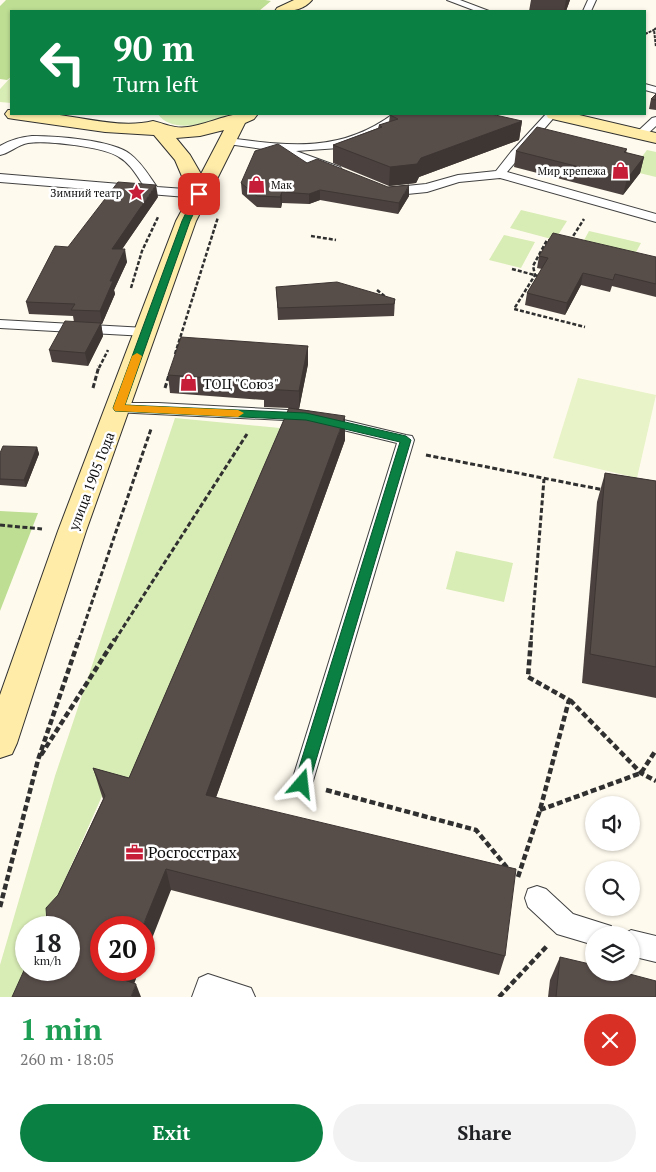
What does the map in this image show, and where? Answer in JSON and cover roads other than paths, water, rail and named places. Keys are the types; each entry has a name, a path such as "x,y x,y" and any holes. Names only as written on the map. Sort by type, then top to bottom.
{"street":[{"path":"284,10 305,0"},
{"path":"22,115 104,127 181,132 207,130 244,117"},
{"path":"49,118 97,115"},
{"path":"147,115 149,122 177,148 190,167 199,194"},
{"path":"557,115 648,136"},
{"name":"улица 1905 Года","path":"0,743 72,532 186,221 228,140 244,117"}],"lane":[{"path":"451,0 481,10"},
{"path":"228,140 278,148 335,146 380,129 399,115"},
{"path":"500,174 515,154 552,115"},
{"path":"648,136 656,120"},
{"path":"0,152 6,146 32,140 112,148 125,155 131,161 153,190"},
{"path":"278,148 346,174"},
{"path":"380,189 388,192 427,188 458,179 500,174 656,218"},
{"path":"0,178 105,188 199,194"},
{"path":"0,324 146,332"},
{"path":"118,408 158,408 259,415 306,416 406,440 302,784"},
{"path":"537,898 566,925 585,930"},
{"path":"640,945 656,949"},
{"path":"205,997 208,987 242,997"}],"place":[{"name":"Мир крепежа","path":"620,171"},
{"name":"Мак","path":"257,185"},
{"name":"Зимний театр","path":"136,193"},
{"name":"ТОЦ \"Союз\"","path":"189,383"},
{"name":"Росгосстрах","path":"134,852"}]}
